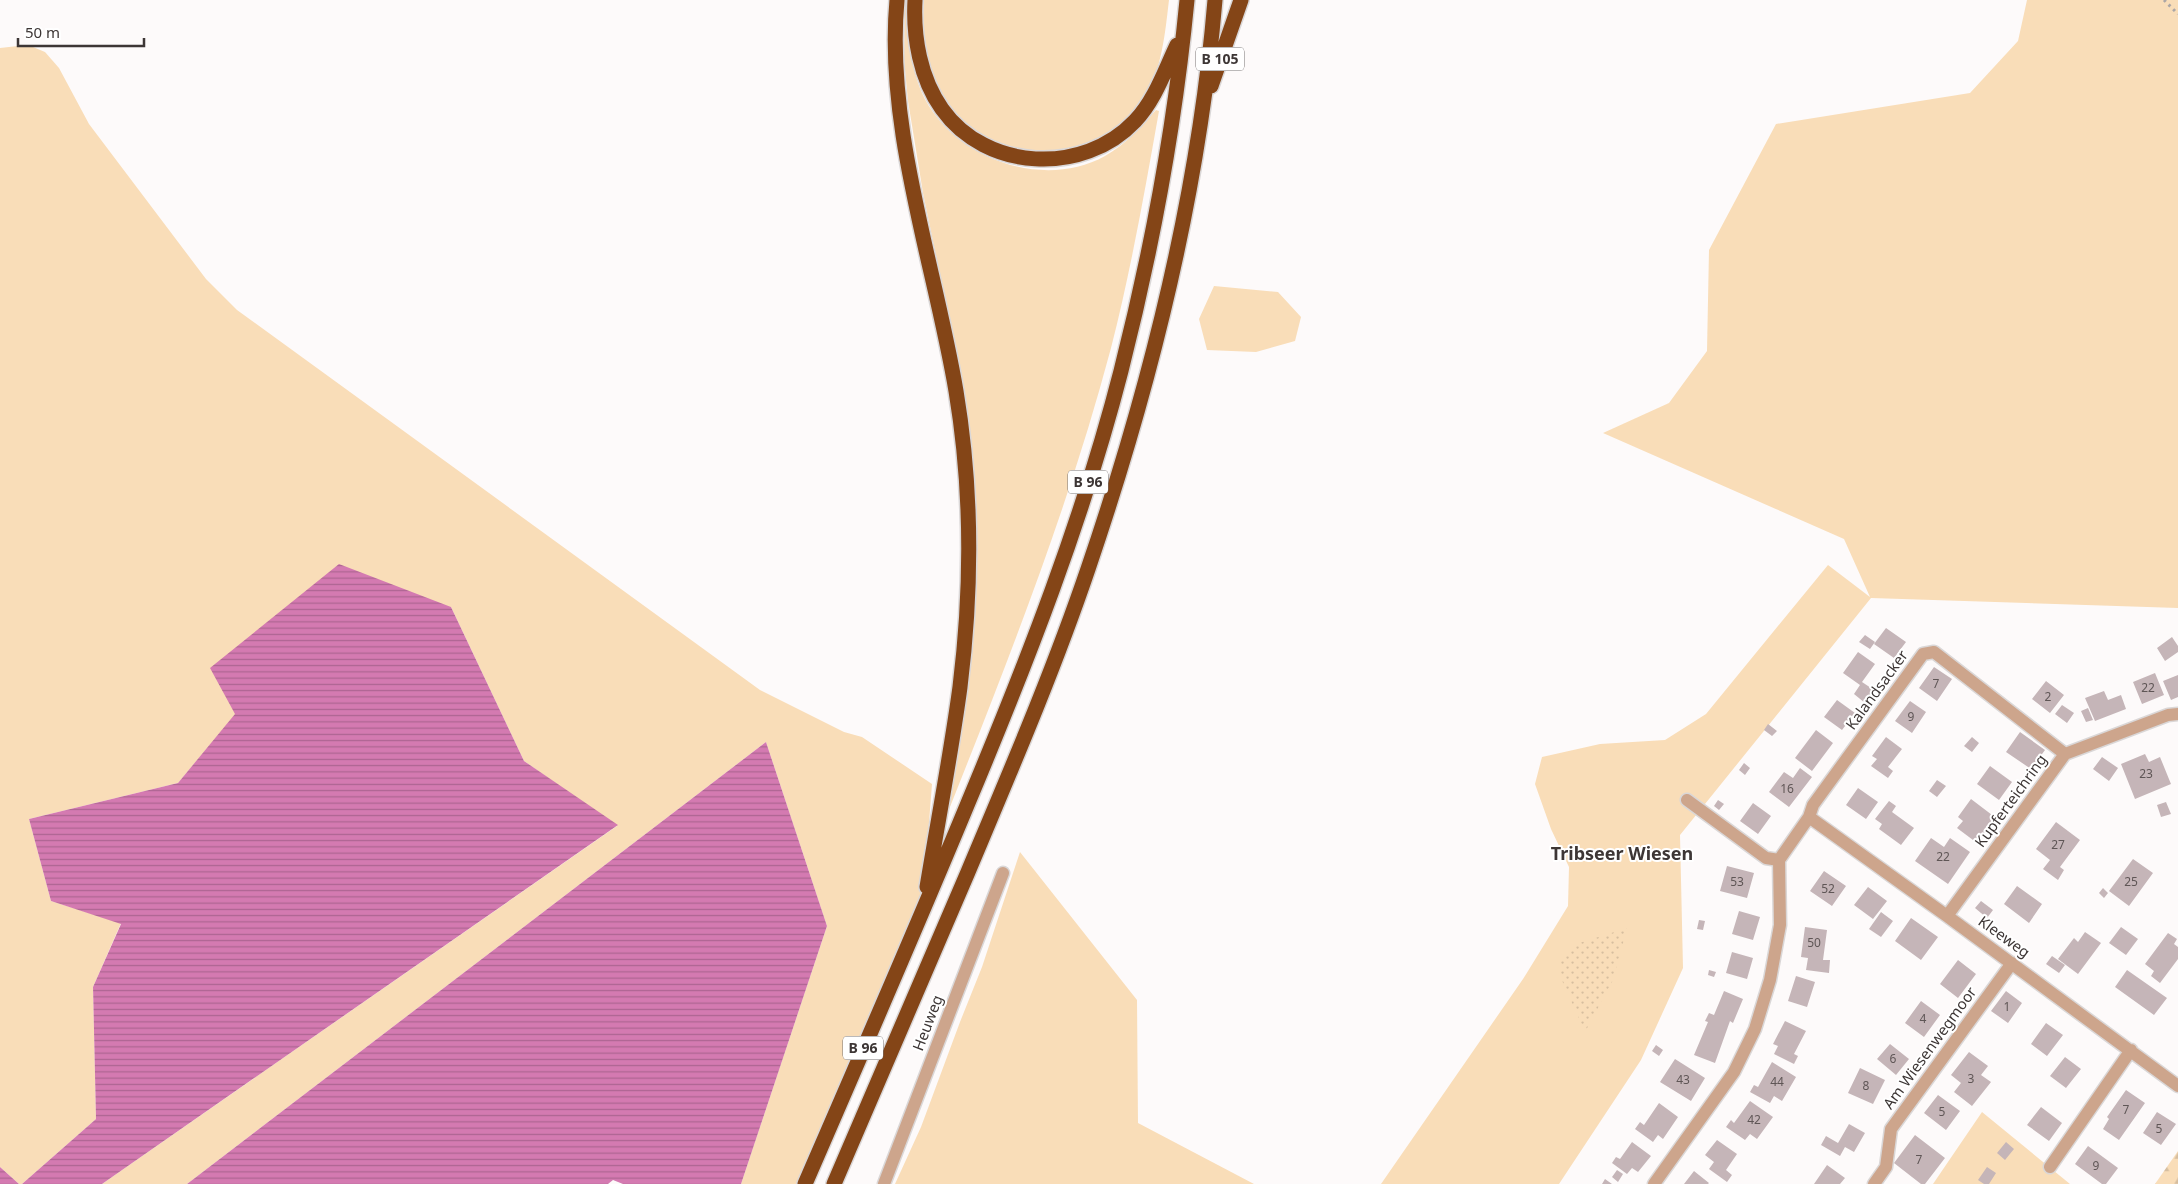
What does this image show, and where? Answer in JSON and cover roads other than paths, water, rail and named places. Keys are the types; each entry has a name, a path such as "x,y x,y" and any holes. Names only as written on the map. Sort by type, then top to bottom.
{"highway":[{"name":"B 96","path":"897,0 896,42 899,101 914,190 956,391 965,467 968,552 965,633 960,687 922,913"},
{"name":"B 96","path":"915,0 918,50 926,80 942,109 960,128 983,145 1006,154 1037,160 1065,159 1091,150 1115,138 1135,122 1152,99 1184,30"},
{"name":"B 96","path":"804,1184 922,913 1028,658 1093,466 1120,373 1141,289 1163,173 1187,0"},
{"name":"B 96","path":"834,1184 1017,757 1088,570 1125,453 1168,294 1191,177 1215,0"},
{"name":"B 105","path":"1200,118 1241,0"}],"street":[{"name":"Kalandsacker","path":"1809,817 1814,805 1923,654 1934,652 2065,754"},
{"name":"Kupferteichring","path":"1947,916 2065,754 2168,715 2178,714"},
{"path":"1687,800 1766,858 1779,860"},
{"path":"1654,1184 1734,1072 1755,1029 1770,980 1780,925 1779,860 1809,817"},
{"name":"Kleeweg","path":"1809,817 2012,963 2178,1086"},
{"name":"Heuweg","path":"884,1184 1004,873"},
{"name":"Am Wiesenwegmoor","path":"1874,1184 1886,1167 1891,1129 2012,963"},
{"path":"2050,1167 2131,1050"}],"district":[{"name":"Tribseer Wiesen","path":"1622,854"}]}
